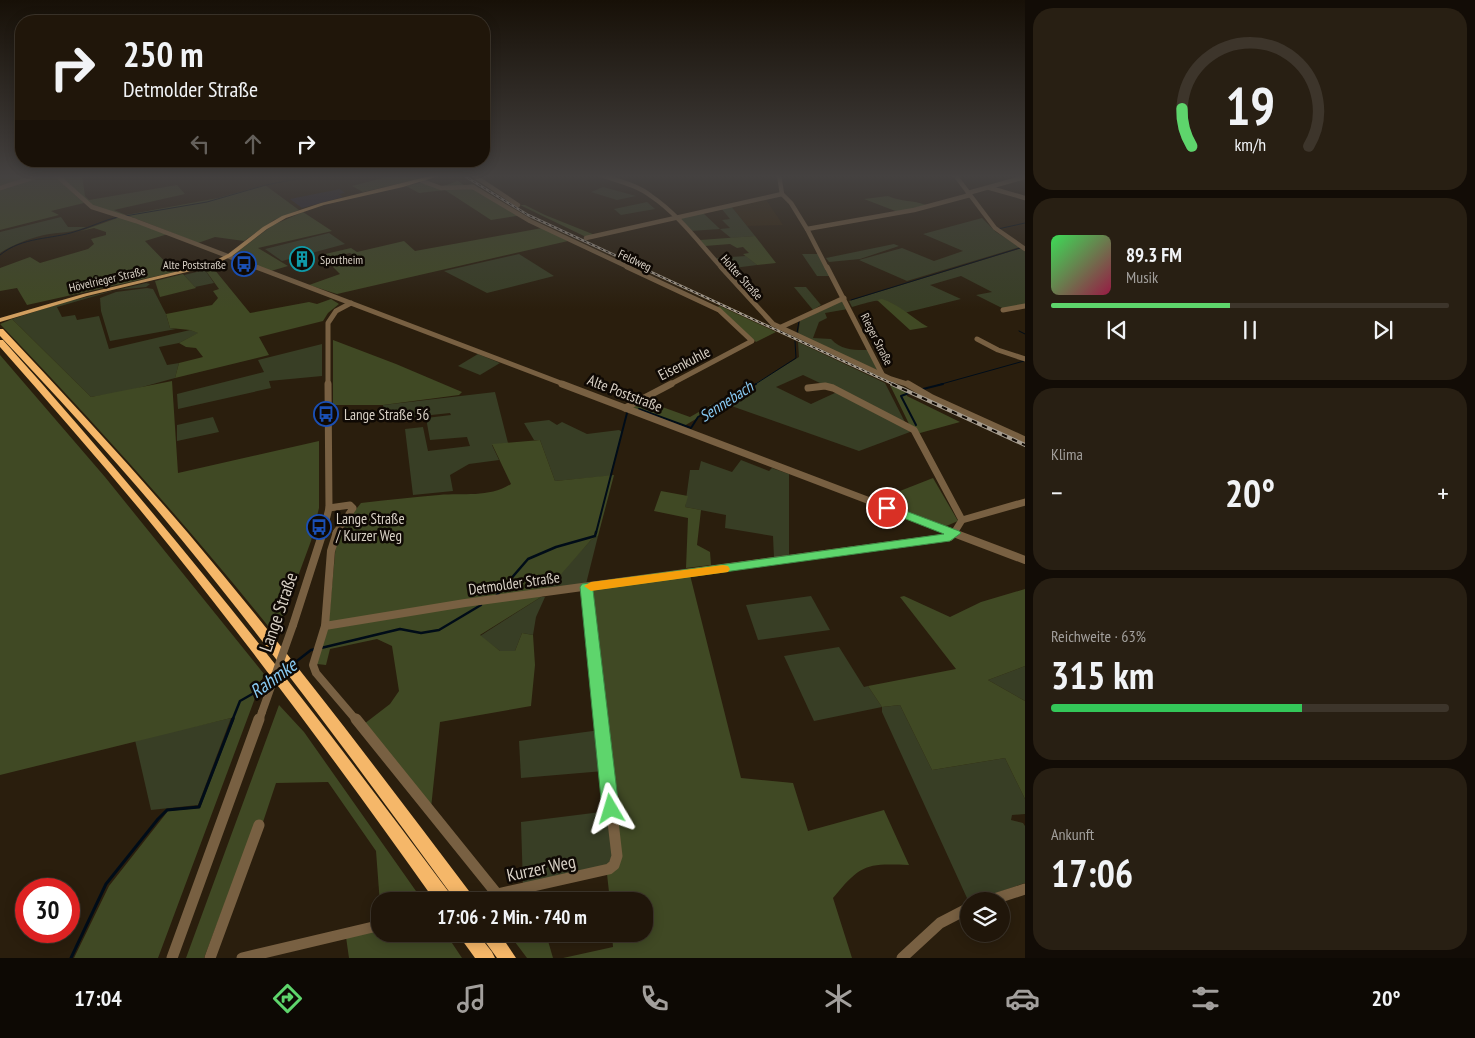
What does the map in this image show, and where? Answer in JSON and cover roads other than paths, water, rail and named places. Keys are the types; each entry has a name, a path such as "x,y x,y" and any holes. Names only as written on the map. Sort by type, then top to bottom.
{"highway":[{"path":"0,331 56,390 221,581 282,671 439,892"},
{"path":"0,342 124,482 282,671 459,892"},
{"path":"474,942 486,958"},
{"path":"496,942 507,958"}],"main road":[{"name":"Hövelrieger Straße","path":"0,320 84,295 204,267 227,257 267,226 279,220"}],"street":[{"name":"Alte Poststraße","path":"131,220 1025,560"},
{"name":"Feldweg","path":"528,220 719,310 751,340"},
{"path":"586,238 667,220"},
{"name":"Holter Straße","path":"677,220 769,321 779,328 882,374"},
{"name":"Rieger Straße","path":"801,220 844,298 882,374 905,382 932,398 1025,440"},
{"path":"807,229 859,220"},
{"path":"989,220 998,232 1025,249"},
{"path":"779,328 844,298"},
{"name":"Lange Straße","path":"172,958 262,712 321,542 329,508 328,323 336,310 351,303"},
{"path":"1002,310 1025,306"},
{"path":"977,339 998,350 1025,360"},
{"name":"Eisenkuhle","path":"625,408 751,343 751,340"},
{"path":"808,388 826,386 833,388 914,430 962,520"},
{"path":"954,533 962,520 1025,502"},
{"path":"325,626 331,551 337,530 350,515 353,508 350,505 329,508"},
{"name":"Detmolder Straße","path":"325,626 465,603 942,538 954,533"},
{"name":"Kurzer Weg","path":"325,626 313,665 321,680 347,708 432,817 496,894 509,893 609,870 614,865 617,856 586,587"},
{"path":"210,958 259,825"},
{"path":"1010,894 1025,889"},
{"path":"902,958 939,922 948,915 960,911"},
{"path":"242,958 371,927"}],"waterway":[{"path":"0,255 18,244 67,234 109,220"},
{"name":"Sennebach","path":"998,229 1025,223"},
{"name":"Sennebach","path":"851,300 1020,248"},
{"name":"Sennebach","path":"797,333 799,321"},
{"path":"1019,331 1025,334"},
{"name":"Sennebach","path":"754,385 796,358 795,341"},
{"path":"938,385 1024,361"},
{"name":"Sennebach","path":"639,409 691,428 698,417 756,384"},
{"path":"923,389 943,384"},
{"path":"909,393 901,396 916,425"},
{"name":"Sennebach","path":"596,533 627,413"},
{"name":"Rahmke","path":"496,596 528,559 556,547 595,536 596,532"},
{"name":"Rahmke","path":"321,648 400,629 421,633 439,630 481,605"},
{"name":"Rahmke","path":"293,664 311,650 316,649"},
{"name":"Rahmke","path":"232,721 240,701 268,685"},
{"name":"Rahmke","path":"71,958 106,884 158,819 167,810 199,807 233,719"}],"railway":[{"path":"538,220 895,385"},
{"path":"892,384 1025,445"}],"place":[{"name":"Sportheim","path":"302,259"},
{"name":"Alte Poststraße","path":"244,264"},
{"name":"Lange Straße 56","path":"326,414"},
{"name":"Lange Straße / Kurzer Weg","path":"319,527"}]}
